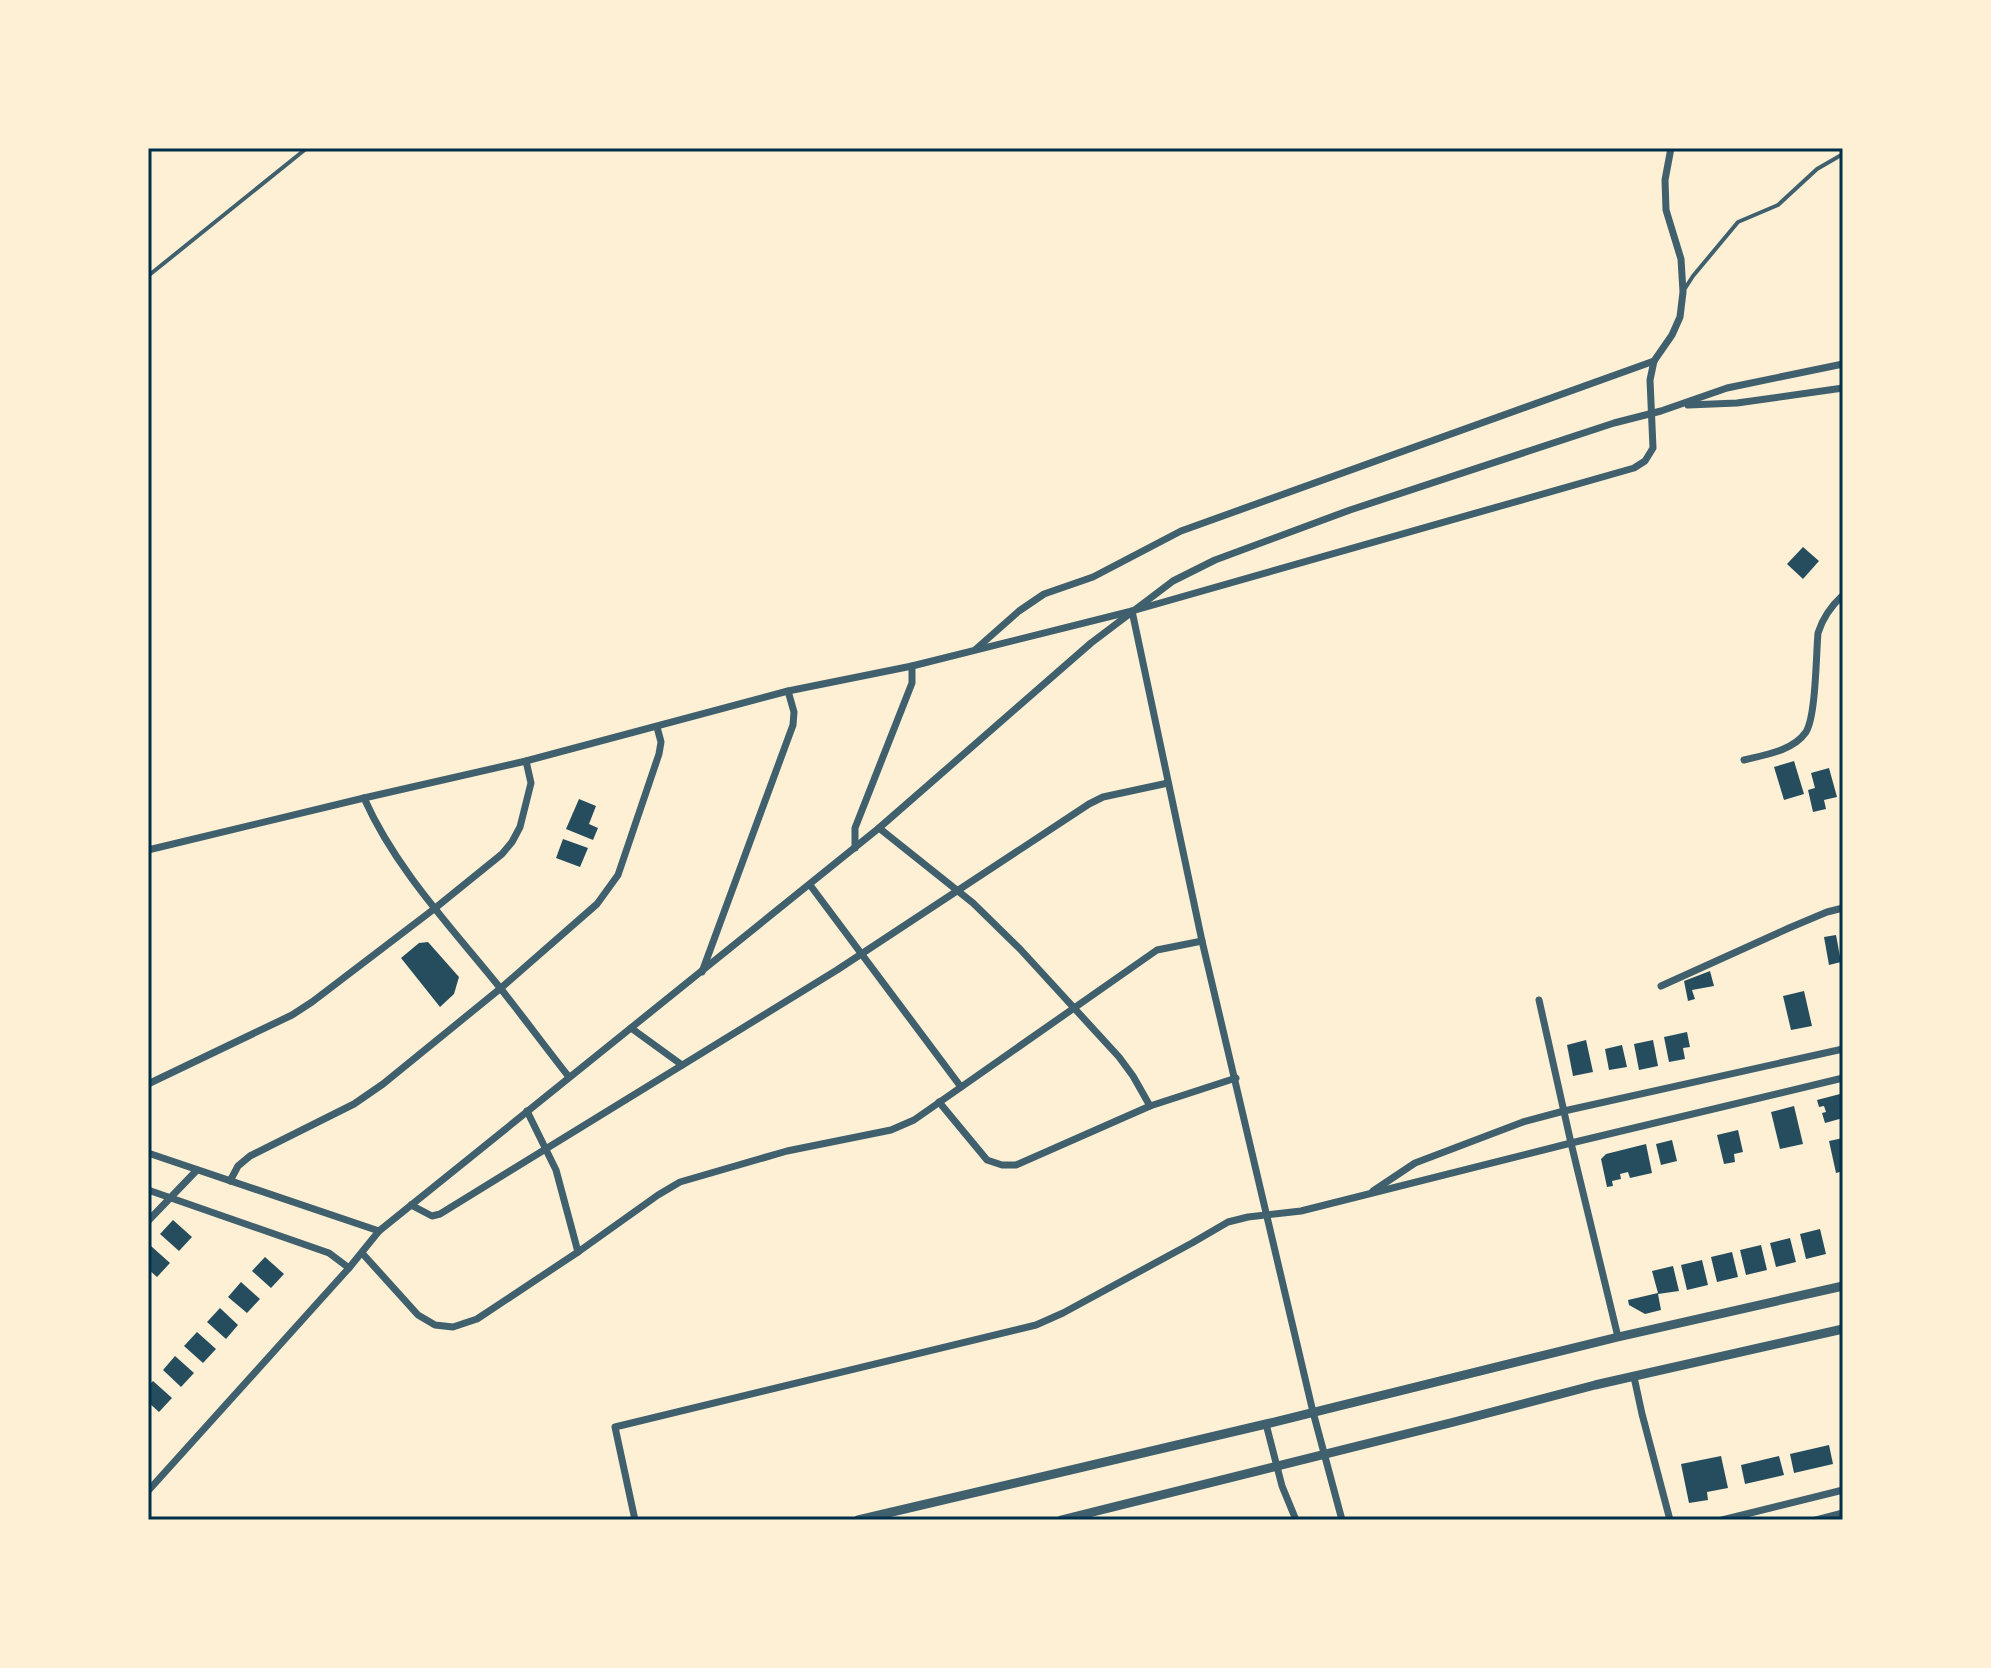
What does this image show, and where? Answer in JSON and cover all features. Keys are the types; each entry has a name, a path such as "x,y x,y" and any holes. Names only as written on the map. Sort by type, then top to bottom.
{"street":[{"path":"148,850 526,761 788,691 912,666 1132,611 1634,468 1645,461 1653,448 1650,380 1654,361 1680,317 1683,292 1681,259 1666,210 1665,180 1671,148"},
{"path":"976,649 1019,611 1044,594 1093,577 1181,531 1654,361"},
{"path":"148,1491 379,1231 810,885 1091,643 1173,581 1215,560 1350,510 1614,423 1653,414 1727,388 1843,364"},
{"path":"1678,406 1737,403 1843,388"},
{"path":"1744,760 1773,753 1793,744 1805,733 1811,717 1821,621 1843,595"},
{"path":"1132,611 1202,941 1313,1412 1342,1520"},
{"path":"855,848 855,828 912,683 912,666"},
{"path":"702,973 793,725 794,712 788,691"},
{"path":"230,1181 238,1166 250,1156 354,1104 383,1084 501,988 597,904 618,875 659,754 661,742 657,727"},
{"path":"148,1084 292,1015 502,854 520,827 531,783 526,761"},
{"path":"411,1205 432,1216 440,1214 861,954 1089,804 1103,797 1168,783"},
{"path":"364,798 377,826 434,909 501,988 569,1077"},
{"path":"879,828 959,891 1020,949 1119,1057 1150,1106"},
{"path":"810,885 961,1087"},
{"path":"1661,986 1789,928 1843,908"},
{"path":"362,1253 418,1315 435,1325 453,1327 477,1319 680,1182 787,1151 891,1130 914,1120 1157,950 1202,941"},
{"path":"1539,1000 1618,1337"},
{"path":"631,1028 682,1065"},
{"path":"1368,1194 1415,1163 1523,1122 1843,1049"},
{"path":"939,1102 987,1160 1016,1165 1150,1106 1236,1078"},
{"path":"635,1520 615,1427 1036,1325 1228,1222 1301,1211 1843,1078"},
{"path":"527,1111 556,1170 578,1252"},
{"path":"148,1153 379,1231"},
{"path":"148,1221 197,1170"},
{"path":"148,1190 329,1253 349,1268"},
{"path":"858,1520 1843,1286"},
{"path":"1061,1520 1595,1385 1843,1329"},
{"path":"1634,1377 1670,1520"},
{"path":"1266,1424 1282,1486 1296,1520"},
{"path":"1722,1520 1843,1490"},
{"path":"1816,1520 1843,1513"}],"lane":[{"path":"148,276 307,148"},
{"path":"1683,292 1738,222 1778,205 1817,169 1843,154"}],"building":[{"path":"1803,547 1819,561 1803,579 1787,564"},
{"path":"1794,761 1804,794 1784,800 1774,767"},
{"path":"1829,768 1837,797 1824,800 1826,809 1813,812 1808,790 1815,788 1811,773"},
{"path":"579,799 596,806 589,824 598,828 593,840 566,829"},
{"path":"563,839 588,848 580,867 556,858"},
{"path":"1836,935 1841,962 1829,965 1824,937"},
{"path":"428,942 459,977 454,994 440,1007 401,958 419,943"},
{"path":"1710,971 1714,986 1692,990 1695,999 1688,1001 1684,981"},
{"path":"1804,991 1812,1026 1791,1030 1783,996"},
{"path":"1687,1032 1690,1047 1683,1048 1685,1059 1669,1062 1664,1037"},
{"path":"1586,1040 1593,1072 1573,1076 1567,1045"},
{"path":"1653,1040 1658,1066 1639,1070 1634,1044"},
{"path":"1622,1045 1627,1067 1609,1070 1605,1049"},
{"path":"1840,1094 1843,1118 1825,1123 1822,1113 1826,1112 1824,1106 1819,1107 1817,1100"},
{"path":"1794,1106 1803,1144 1780,1149 1771,1112"},
{"path":"1738,1130 1743,1152 1734,1154 1735,1162 1724,1164 1717,1135"},
{"path":"1843,1138 1843,1171 1836,1173 1829,1141"},
{"path":"1672,1140 1677,1161 1661,1165 1656,1144"},
{"path":"1646,1144 1652,1173 1630,1178 1628,1172 1620,1174 1621,1179 1612,1181 1613,1186 1607,1187 1601,1159 1606,1154"},
{"path":"173,1220 192,1237 179,1251 160,1234"},
{"path":"1820,1229 1826,1254 1806,1259 1800,1234"},
{"path":"1790,1238 1796,1262 1776,1267 1770,1243"},
{"path":"1761,1245 1767,1270 1746,1275 1740,1250"},
{"path":"151,1246 170,1263 157,1277 148,1269 148,1249"},
{"path":"1732,1252 1738,1277 1717,1282 1711,1257"},
{"path":"265,1257 284,1274 271,1288 252,1271"},
{"path":"1702,1260 1708,1285 1687,1290 1681,1265"},
{"path":"1673,1266 1679,1291 1658,1294 1661,1310 1645,1314 1629,1305 1628,1300 1658,1293 1652,1271"},
{"path":"241,1282 260,1299 247,1313 228,1297"},
{"path":"220,1308 238,1325 226,1339 207,1322"},
{"path":"197,1332 216,1349 203,1363 184,1346"},
{"path":"175,1356 194,1373 181,1387 163,1370"},
{"path":"153,1381 172,1398 159,1412 148,1402 148,1386"},
{"path":"1829,1445 1833,1464 1794,1473 1790,1454"},
{"path":"1721,1456 1728,1488 1707,1492 1708,1500 1689,1503 1681,1464"},
{"path":"1779,1456 1784,1475 1745,1484 1741,1465"}]}
